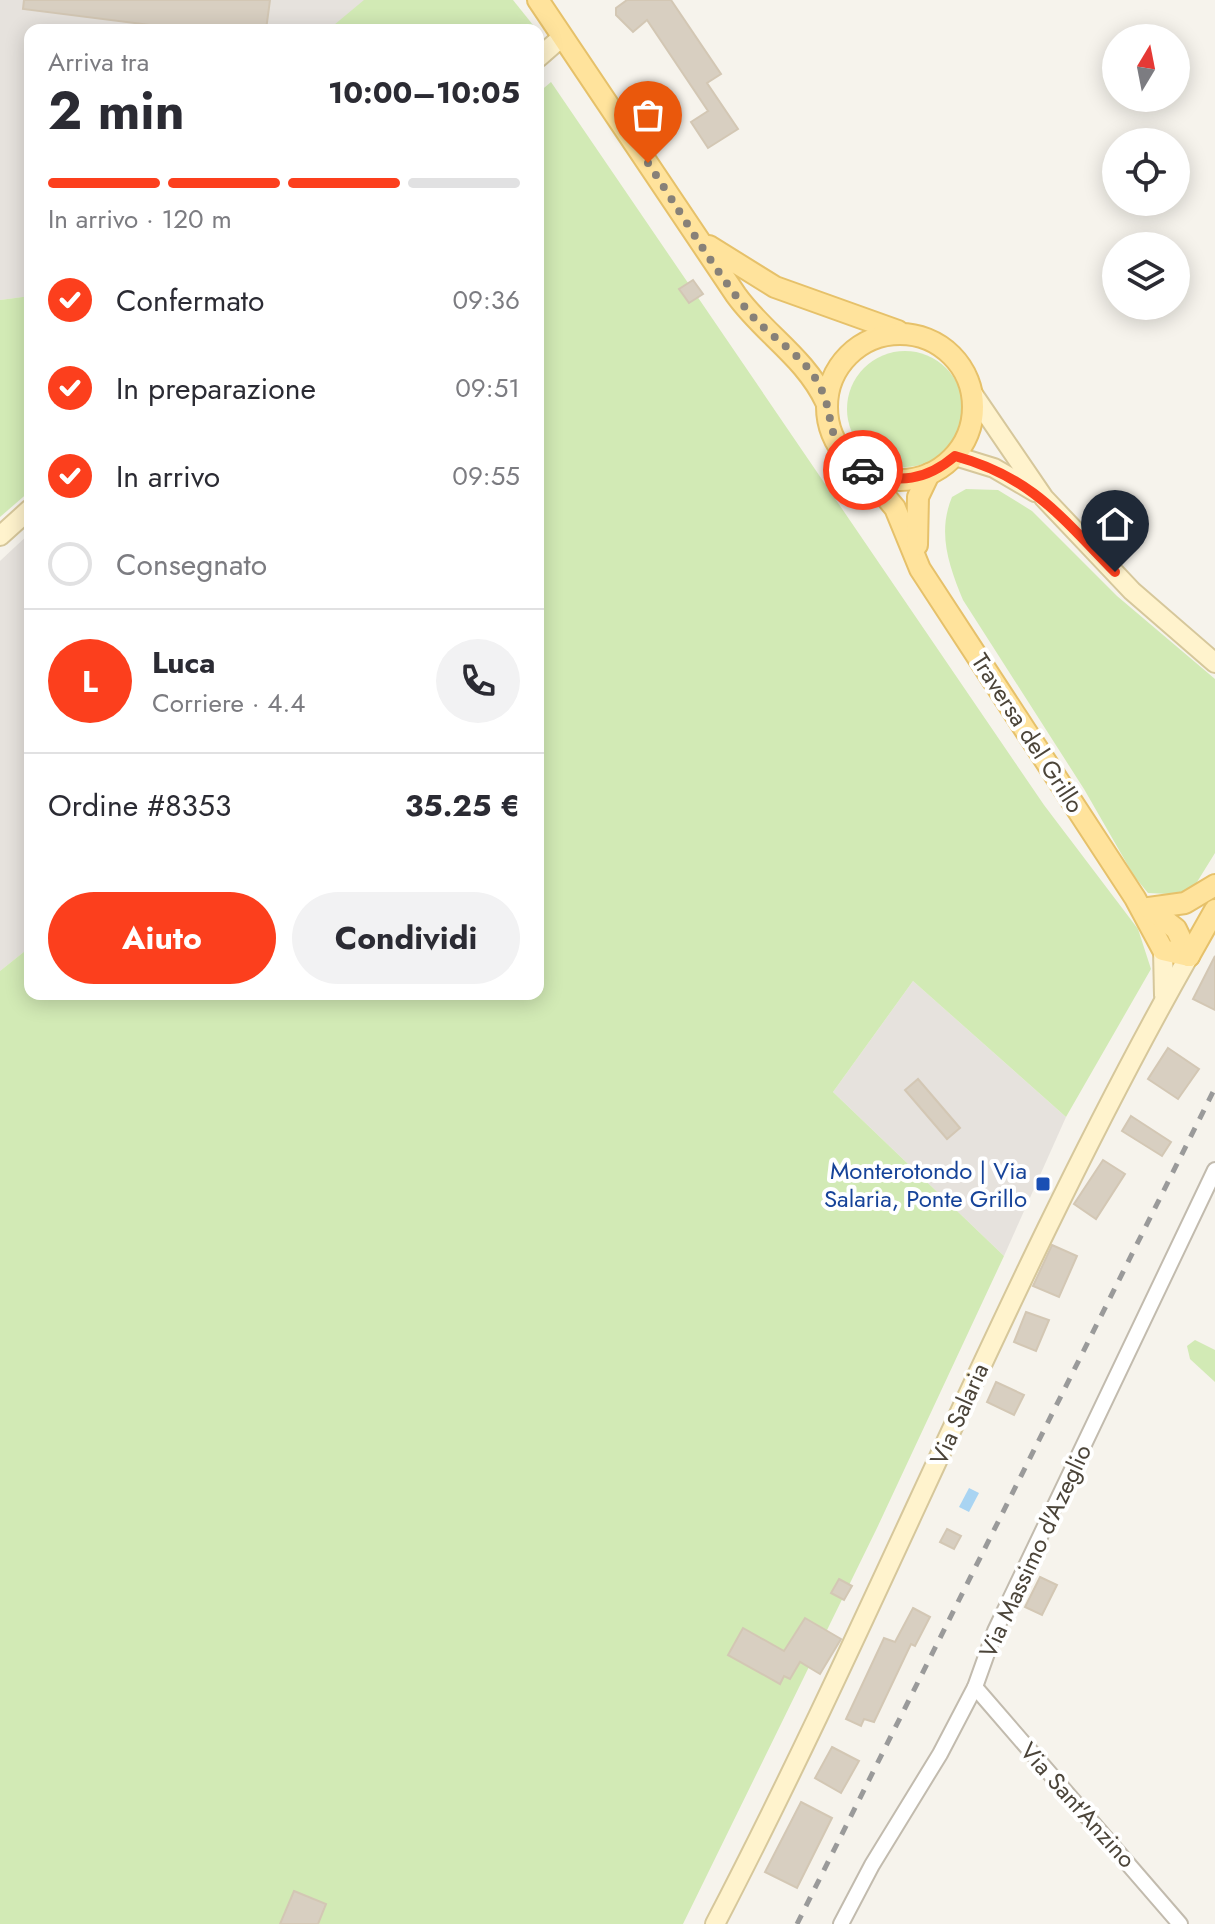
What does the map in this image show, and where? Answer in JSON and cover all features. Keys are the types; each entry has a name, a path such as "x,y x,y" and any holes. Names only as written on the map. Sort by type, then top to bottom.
{"main road":[{"path":"538,0 745,307 802,362 826,402"},
{"path":"544,53 562,37"},
{"path":"700,239 775,287 903,333 927,338 948,351 964,371 973,394 1044,498 1150,608 1215,663"},
{"path":"903,333 880,336 851,353 831,380 826,402 828,422 835,442 848,459 864,471 885,479 908,480 929,474 955,456 967,437 973,416 973,394"},
{"path":"955,456 994,468 1044,498"},
{"name":"Traversa del Grillo","path":"864,471 895,508 920,569 1142,903"},
{"name":"Traversa del Grillo","path":"920,569 916,510 922,485 929,474"},
{"path":"0,536 24,514"},
{"path":"1142,903 1179,905 1215,885"},
{"path":"1142,903 1163,950 1163,1001"},
{"path":"1142,903 1176,929 1189,956"},
{"name":"Via Salaria","path":"715,1924 784,1791 888,1574 1024,1271 1163,1001 1215,910"},
{"path":"1163,950 1189,956"}],"street":[{"name":"Via Massimo d'Azeglio","path":"841,1924 975,1687 995,1631 1215,1170"},
{"name":"Via Sant'Anzino","path":"975,1687 1180,1924"}],"shaded area":[{"path":"0,0 475,0 446,24 24,24 24,297 0,300"},
{"path":"24,539 24,952 0,971 0,561"},
{"path":"913,981 1066,1117 1004,1256 833,1092"}],"green space":[{"path":"364,0 513,0 532,24 335,24"},
{"path":"551,82 1044,805 1138,929 1151,969 1066,1117 913,981 833,1092 1004,1256 877,1528 683,1924 318,1924 326,1904 294,1891 280,1924 0,1924 0,971 24,952 24,1000 544,1000 544,88"},
{"path":"24,297 24,496 0,517 0,300"},
{"path":"905,351 927,356 946,368 958,387 963,409 958,431 946,450 927,462 905,467 883,462 864,450 852,431 847,409 852,387 864,368 883,356"},
{"path":"966,489 998,490 1032,511 1117,596 1215,679 1215,853 1189,895 1148,893 1134,876 1084,789 963,600 949,562 945,524 952,497"},
{"path":"1195,1340 1215,1350 1215,1382 1190,1359 1187,1346"}],"water":[{"path":"969,1488 979,1493 969,1512 959,1507"}],"building":[{"path":"24,0 270,0 267,24 142,24 23,9"},
{"path":"627,0 671,0 721,74 707,83 738,129 708,148 691,122 708,111 647,20 633,32 616,15 616,8"},
{"path":"693,280 703,294 689,303 679,289"},
{"path":"1215,956 1215,1010 1193,999"},
{"path":"1168,1048 1199,1069 1178,1099 1148,1079"},
{"path":"918,1079 960,1128 947,1139 905,1090"},
{"path":"1131,1116 1171,1142 1162,1156 1122,1131"},
{"path":"1103,1160 1125,1174 1096,1219 1074,1204"},
{"path":"1052,1245 1077,1256 1059,1297 1033,1286"},
{"path":"1026,1312 1049,1320 1036,1351 1014,1342"},
{"path":"996,1382 1024,1395 1014,1415 987,1402"},
{"path":"947,1529 961,1536 954,1549 940,1542"},
{"path":"1040,1577 1057,1585 1042,1615 1025,1607"},
{"path":"839,1579 852,1586 844,1600 831,1593"},
{"path":"913,1608 930,1617 915,1646 911,1644 874,1722 864,1719 861,1726 846,1719 884,1638 895,1642"},
{"path":"805,1618 841,1639 820,1674 800,1662 790,1679 784,1676 780,1684 728,1655 743,1628 784,1651"},
{"path":"832,1747 859,1761 841,1793 815,1778"},
{"path":"801,1802 832,1818 797,1888 765,1872"},
{"path":"294,1891 326,1904 318,1924 280,1924"}],"railway":[{"path":"797,1924 1215,1088"}],"way so far":[{"path":"648,163 745,307 797,356 817,381 826,402 828,422 835,442 848,459 863,470"}],"place":[{"name":"Monterotondo | Via Salaria, Ponte Grillo","path":"1043,1184"}],"route":[{"path":"863,470 885,479 908,480 929,474 955,456 981,463 1006,474 1044,498 1115,572"}]}
